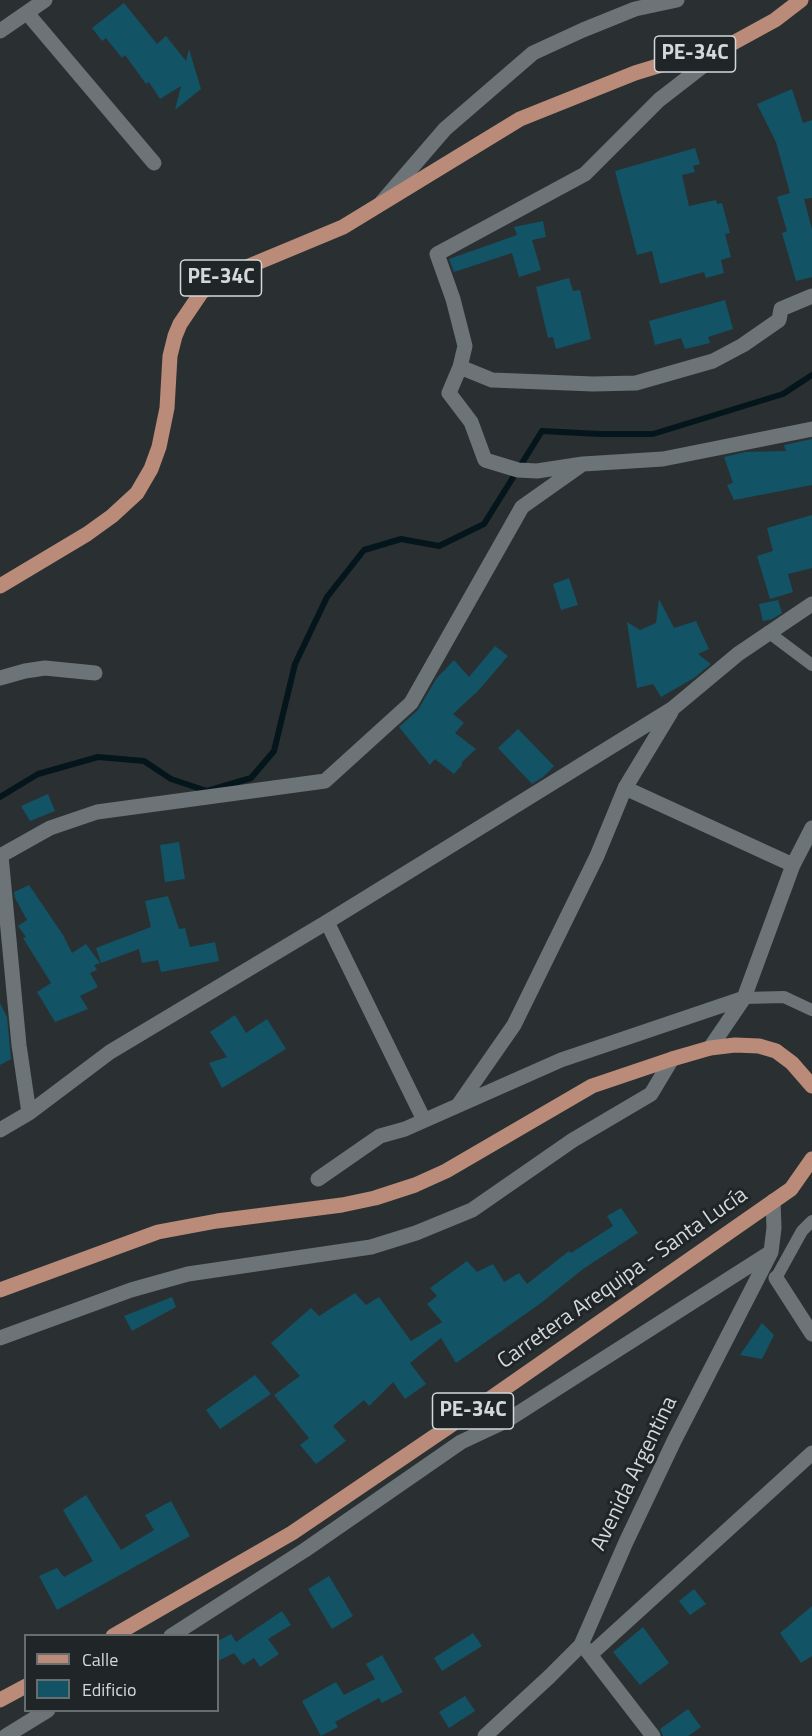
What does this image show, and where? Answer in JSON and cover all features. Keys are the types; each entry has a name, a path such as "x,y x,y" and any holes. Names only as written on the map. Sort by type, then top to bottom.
{"main road":[{"name":"PE-34C","path":"0,586 87,534 112,516 137,493 151,469 159,447 167,408 170,356 175,336 180,324 201,293 218,279 343,227 520,119 635,73 733,43 775,20 801,0"},
{"path":"0,1290 158,1232 217,1221 342,1205 375,1198 415,1185 446,1170 592,1086 710,1048 735,1045 759,1046 776,1052 792,1063 812,1086"},
{"name":"Carretera Arequipa - Santa Lucía","path":"115,1634 292,1533 491,1398 791,1188 812,1159"},
{"path":"0,1700 24,1687"}],"street":[{"path":"0,31 45,0"},
{"path":"376,208 445,129 533,53 635,9 677,0"},
{"path":"27,13 154,163"},
{"path":"733,43 659,100 585,174 437,255 453,299 465,345 460,367 449,393 471,422 485,460 518,470 537,471 583,464 663,459 812,429"},
{"path":"460,367 492,380 593,384 636,383 713,362 779,321 781,309 812,296"},
{"path":"29,1113 17,1023 1,856 50,828 97,812 326,781 411,703 522,507 583,464"},
{"path":"0,1130 29,1113 110,1052 327,922 672,709 738,654 812,604"},
{"path":"0,678 45,668 95,673"},
{"path":"458,1106 514,1025 597,856 625,788 672,709"},
{"path":"625,788 793,865"},
{"path":"710,1048 744,998 793,865 812,828"},
{"path":"327,922 424,1120"},
{"path":"318,1179 380,1136 405,1129 561,1060 744,998"},
{"path":"0,1338 131,1290 188,1274 371,1247 416,1233 472,1210 573,1140 651,1094 672,1059"},
{"name":"Avenida Argentina","path":"485,1736 549,1677 586,1649 626,1542 675,1439 771,1252 774,1228 773,1201"},
{"path":"173,1634 305,1550 461,1442 506,1421 771,1252"},
{"path":"776,1278 812,1334"},
{"path":"653,1736 586,1649 812,1453"},
{"path":"6,1736 45,1712"}],"lane":[{"path":"768,632 812,665"},
{"path":"744,998 784,997 812,1010"},
{"path":"776,1278 802,1232 812,1221"}],"building":[{"path":"124,3 157,44 166,36 186,61 189,49 201,89 175,110 181,86 160,99 149,82 146,84 125,55 122,58 106,38 102,41 92,28"},
{"path":"792,89 803,123 812,120 812,198 804,199 812,229 812,277 796,281 782,233 787,231 777,197 790,193 776,142 757,104"},
{"path":"695,148 700,164 693,166 695,172 682,175 689,206 716,200 717,204 722,203 730,233 725,234 731,257 721,260 724,273 706,278 704,272 660,284 652,251 637,255 615,171"},
{"path":"543,221 546,237 532,240 541,270 519,277 512,253 454,272 449,259 517,235 514,227"},
{"path":"569,278 573,291 580,290 591,339 556,349 553,337 548,338 536,287"},
{"path":"725,300 733,329 708,337 710,343 685,349 681,338 655,345 649,321"},
{"path":"812,439 812,485 734,500 727,485 733,483 724,457 745,452 786,451 784,445"},
{"path":"812,515 812,568 788,574 793,592 770,599 757,556 773,551 767,528"},
{"path":"569,578 578,605 561,610 553,584"},
{"path":"659,599 674,628 696,621 709,649 698,654 711,664 694,678 661,697 653,684 637,688 627,622 640,630 656,623"},
{"path":"778,600 782,613 763,621 759,604"},
{"path":"495,646 508,656 478,691 453,714 464,723 455,733 476,749 462,762 454,774 435,759 430,765 399,727 418,710 436,679 454,660 469,677"},
{"path":"518,729 554,766 532,784 498,748"},
{"path":"48,794 55,811 30,821 21,806"},
{"path":"179,842 185,879 165,882 160,845"},
{"path":"29,885 63,935 72,953 86,944 100,963 94,965 97,970 90,973 98,987 80,996 88,1009 55,1022 37,992 51,983 18,926 27,920 14,892"},
{"path":"168,896 179,929 185,928 190,947 215,942 219,961 161,972 158,960 142,963 139,949 101,963 96,948 151,927 145,901"},
{"path":"0,1003 7,1017 11,1059 0,1065"},
{"path":"235,1015 246,1033 267,1019 286,1049 222,1088 209,1063 227,1057 210,1032"},
{"path":"621,1208 638,1233 583,1269 541,1303 456,1363 441,1338 410,1363 426,1384 405,1399 393,1382 369,1406 364,1400 333,1426 346,1441 316,1464 300,1445 309,1438 274,1395 300,1376 271,1343 311,1308 319,1316 355,1293 366,1305 379,1297 411,1341 442,1322 427,1304 437,1296 430,1288 467,1261 477,1272 493,1264 504,1282 519,1273 527,1284 569,1251 571,1253 613,1226 607,1216"},
{"path":"172,1297 176,1307 132,1331 124,1316"},
{"path":"762,1323 774,1335 762,1359 740,1355"},
{"path":"255,1375 271,1394 220,1429 206,1410"},
{"path":"86,1495 121,1550 154,1530 145,1515 171,1501 190,1536 57,1610 39,1576 57,1568 64,1577 93,1561 63,1510"},
{"path":"329,1576 353,1616 332,1629 308,1589"},
{"path":"694,1589 706,1604 690,1615 679,1601"},
{"path":"812,1606 812,1656 801,1663 780,1633"},
{"path":"282,1611 291,1625 268,1639 279,1654 260,1667 254,1658 243,1665 234,1653 219,1660 219,1640 231,1634 236,1642"},
{"path":"643,1627 669,1663 640,1685 613,1652"},
{"path":"473,1633 482,1646 442,1671 434,1658"},
{"path":"382,1655 403,1692 382,1703 379,1698 335,1722 338,1727 321,1736 302,1701 336,1682 344,1695 375,1679 366,1664"},
{"path":"465,1696 475,1711 449,1728 439,1712"},
{"path":"688,1709 701,1727 688,1736 663,1736 660,1729"}],"waterway":[{"path":"0,797 38,774 98,757 144,761 171,779 207,791 251,778 274,751 295,664 327,597 364,550 401,539 439,546 484,524 542,431 653,434 783,394 812,375"}]}
